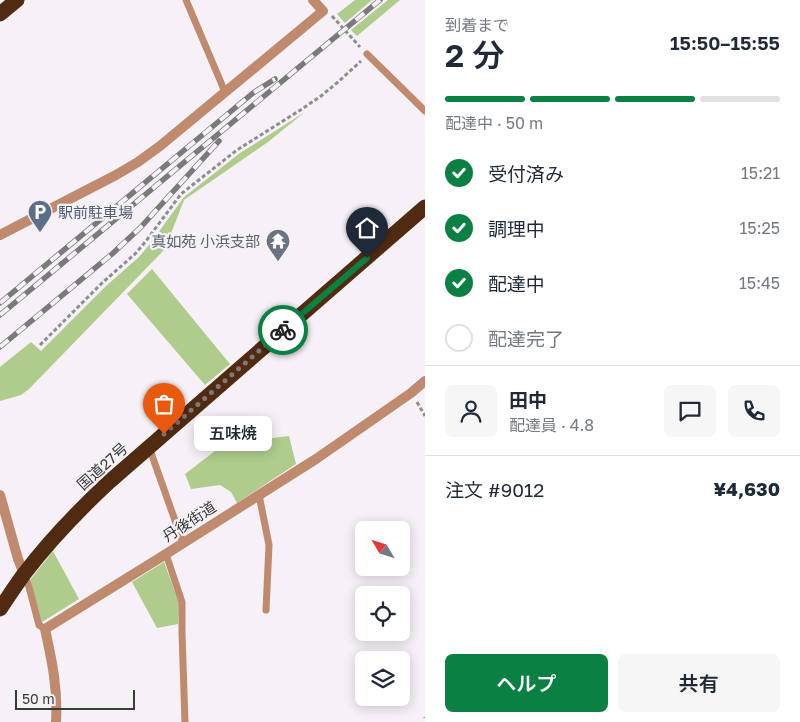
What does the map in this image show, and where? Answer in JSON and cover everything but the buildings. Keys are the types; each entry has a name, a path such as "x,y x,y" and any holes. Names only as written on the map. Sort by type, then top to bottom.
{"highway":[{"path":"0,14 18,0"},
{"name":"国道27号","path":"0,609 24,574 80,509 425,207"}],"street":[{"path":"0,235 116,175 160,146 323,11 313,0"},
{"name":"丹後街道","path":"45,629 316,459 411,393 425,381"},
{"path":"0,495 24,574"},
{"path":"45,629 54,670 57,704 56,722"}],"lane":[{"path":"186,0 225,92"},
{"path":"367,54 425,111"},
{"path":"149,447 183,543"},
{"path":"259,495 269,545 266,610"},
{"path":"166,554 182,602 185,722"},
{"path":"24,574 39,625 45,629"}],"path":[{"path":"40,345 102,283 135,254 181,194 237,150 321,96 367,54 331,14 323,11"}],"green space":[{"path":"355,0 372,0 345,23 337,14"},
{"path":"388,0 400,0 357,36 351,30"},
{"path":"305,112 268,142 184,200 165,249 29,389 21,395 0,401 0,367 31,342 41,351 106,286 139,257 184,197 240,153"},
{"path":"152,269 230,364 205,385 127,294"},
{"path":"289,436 296,464 237,503 231,492 220,485 191,489 185,474 224,444"},
{"path":"53,551 79,599 42,622 30,580"},
{"path":"164,562 179,603 178,624 157,628 132,582"}],"railway":[{"path":"0,315 380,0"},
{"path":"0,303 253,93 275,79"},
{"path":"0,347 112,254 140,228 219,141"}],"way so far":[{"path":"164,434 283,330"}],"place":[{"name":"駅前駐車場","path":"40,233"},
{"name":"真如苑 小浜支部","path":"278,262"},
{"name":"五味焼","path":"164,434"}],"route":[{"path":"283,330 367,258"}]}
